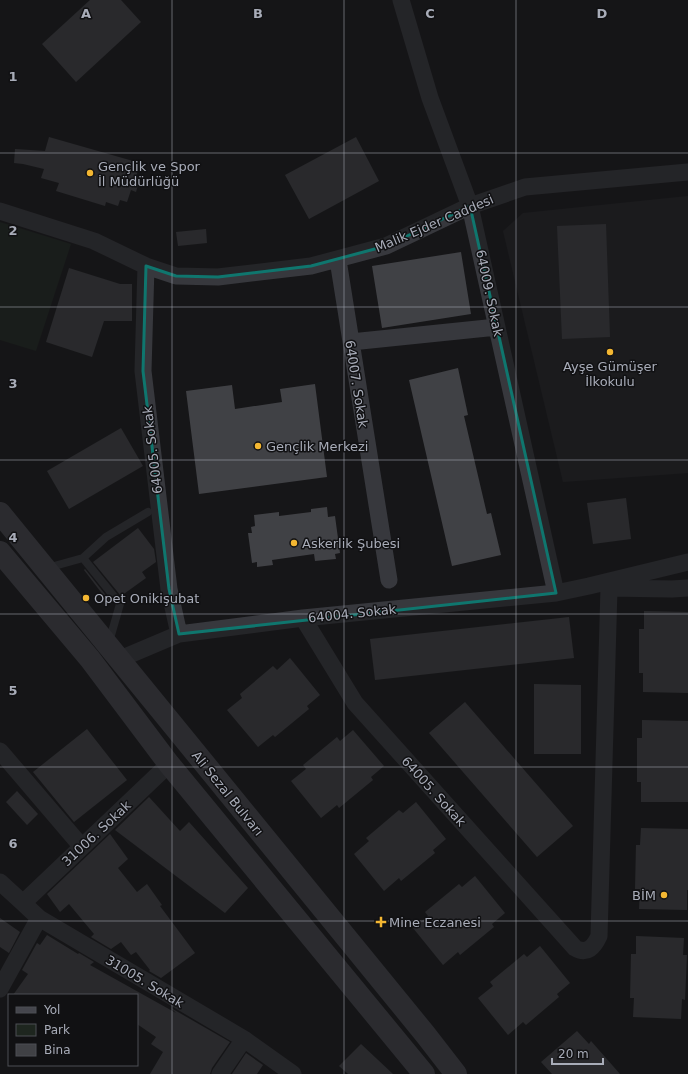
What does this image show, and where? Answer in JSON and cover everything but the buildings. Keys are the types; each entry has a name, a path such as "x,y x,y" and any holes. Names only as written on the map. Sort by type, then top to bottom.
{"main road":[{"name":"Ali Sezal Bulvarı","path":"0,513 456,1074"},
{"name":"Ali Sezal Bulvarı","path":"0,552 90,659 169,764 424,1074"}],"street":[{"name":"64009. Sokak","path":"401,0 430,98 470,206 556,593"},
{"name":"Malik Ejder Caddesi","path":"0,211 94,241 146,266 176,276 218,277 311,266 386,246 470,206 525,187 688,172"},
{"name":"64007. Sokak","path":"338,260 389,580"},
{"name":"64005. Sokak","path":"146,266 143,371 169,589 179,634"},
{"path":"351,342 497,327"},
{"name":"64004. Sokak","path":"114,652 179,634 303,618 556,593 688,562"},
{"name":"64004. Sokak","path":"589,586 609,588 688,588"},
{"name":"64005. Sokak","path":"303,618 355,703 575,948 580,951 586,951 595,945 599,936 609,588"},
{"path":"0,751 82,847"},
{"name":"31006. Sokak","path":"24,902 169,764"},
{"name":"31005. Sokak","path":"0,882 24,902 39,918 244,1039 293,1074"},
{"path":"0,989 39,918"},
{"path":"220,1074 244,1039"}],"lane":[{"path":"46,569 83,558 106,537 148,512"},
{"path":"83,558 120,604 114,652"}],"highlighted area":[{"path":"470,206 556,593 179,634 169,589 143,371 146,266 176,276 218,277 311,266 386,246"}],"shaded area":[{"name":"Ayşe Gümüşer İlkokulu","path":"688,196 688,473 563,482 503,231 523,213"}],"green space":[{"path":"0,222 71,244 36,351 0,340"}],"place":[{"name":"Gençlik ve Spor İl Müdürlüğü","path":"90,173"},
{"name":"Ayşe Gümüşer İlkokulu","path":"610,352"},
{"name":"Gençlik Merkezi","path":"258,446"},
{"name":"Askerlik Şubesi","path":"294,543"},
{"name":"Opet Onikişubat","path":"86,598"},
{"name":"BİM","path":"664,895"},
{"name":"Mine Eczanesi","path":"381,922"}]}
